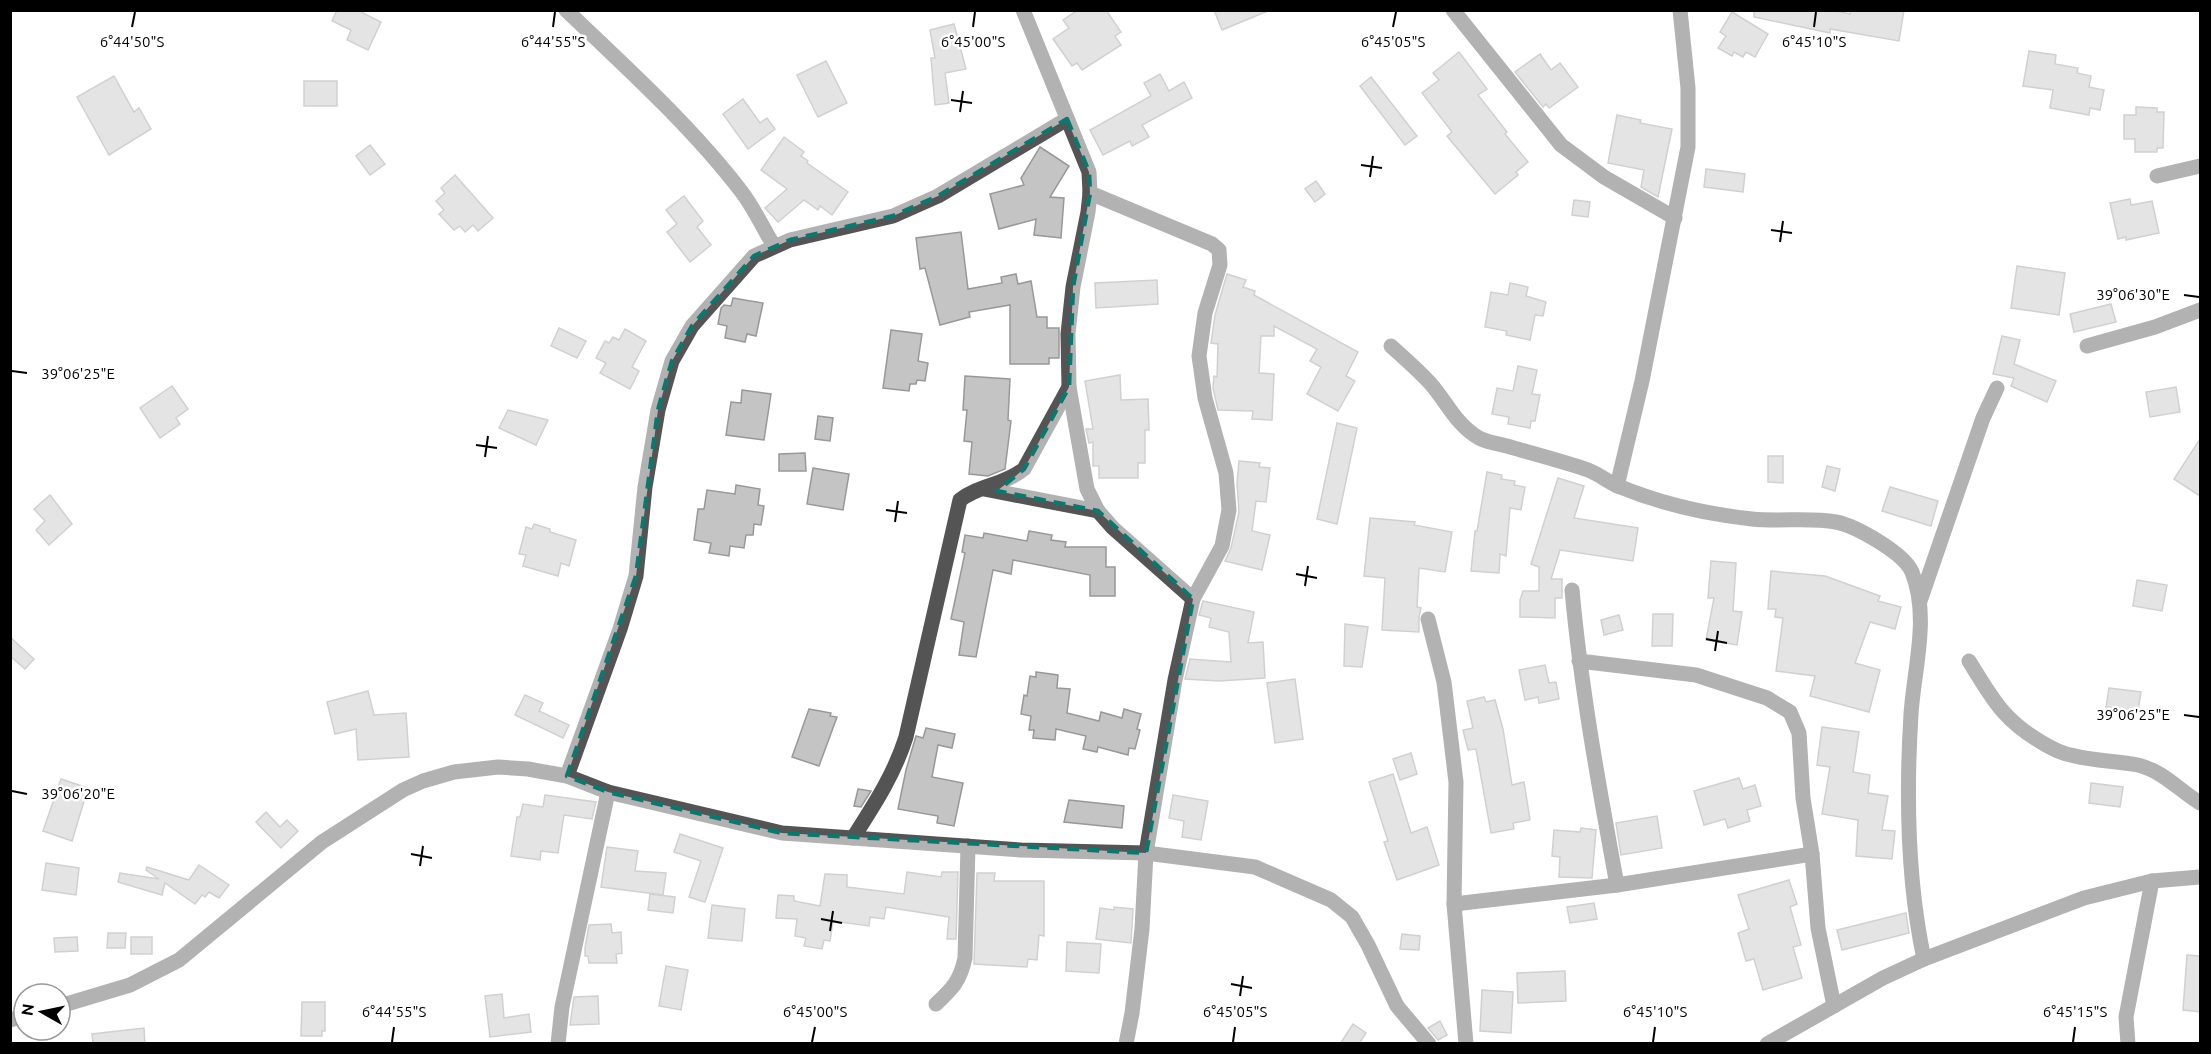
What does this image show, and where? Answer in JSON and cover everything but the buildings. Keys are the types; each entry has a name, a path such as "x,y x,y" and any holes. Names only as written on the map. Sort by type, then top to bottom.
{"street":[{"path":"566,10 619,60 693,136 742,192 774,246"},
{"path":"1023,10 1089,172 1090,194 1073,287 1068,334 1069,387 1087,489 1098,512 1113,528 1193,599"},
{"path":"1453,10 1561,145 1604,177 1675,218"},
{"path":"1617,486 1642,381 1688,147 1688,88 1680,10"},
{"path":"567,776 620,629 636,576 645,487 658,410 672,361 692,327 754,256 774,246 893,216 938,196 1067,119"},
{"path":"2157,176 2200,166"},
{"path":"1090,194 1212,244 1219,250 1220,265 1205,313 1199,356 1205,398 1226,473 1229,510 1222,546 1193,599 1175,680 1146,853 1142,929 1126,1044"},
{"path":"2087,346 2155,327 2200,310"},
{"path":"1391,346 1431,385 1450,412 1480,438 1590,471 1617,486 1700,512 1754,519 1837,522 1868,534 1894,553 1911,570 1920,601 1920,618 1911,714 1908,808 1916,920 1924,959"},
{"path":"853,838 898,763 906,737 960,500 969,493 1012,478 1024,469 1069,387"},
{"path":"1920,601 1983,418 1997,388"},
{"path":"984,489 1098,512"},
{"path":"1572,590 1579,661 1593,759 1617,885"},
{"path":"1428,619 1444,681 1456,782 1454,904 1466,1044"},
{"path":"1579,661 1696,675 1767,698 1790,712 1799,733 1803,798 1812,854 1818,928 1833,1006"},
{"path":"1970,661 1994,701 2023,732 2057,752 2075,757 2138,765 2162,776 2200,803"},
{"path":"72,1002 130,985 179,960 322,842 403,790 423,780 454,772 498,767 528,769 567,776 608,792 782,833 1021,850 1146,853 1255,867 1331,900 1352,917 1397,1006 1429,1044"},
{"path":"558,1044 562,1006 608,792"},
{"path":"936,1004 954,987 962,974 965,958 968,846"},
{"path":"1454,904 1617,885 1812,854"},
{"path":"1767,1044 1883,978 1924,959 2084,898 2152,881 2200,877"},
{"path":"2128,1044 2126,1017 2152,881"}],"highlighted area":[{"path":"1067,119 1089,172 1090,193 1073,287 1069,387 1024,469 997,491 1098,511 1193,599 1146,853 782,833 608,792 567,776 636,576 658,410 672,361 692,326 754,256 790,240 893,216 938,196"}]}
